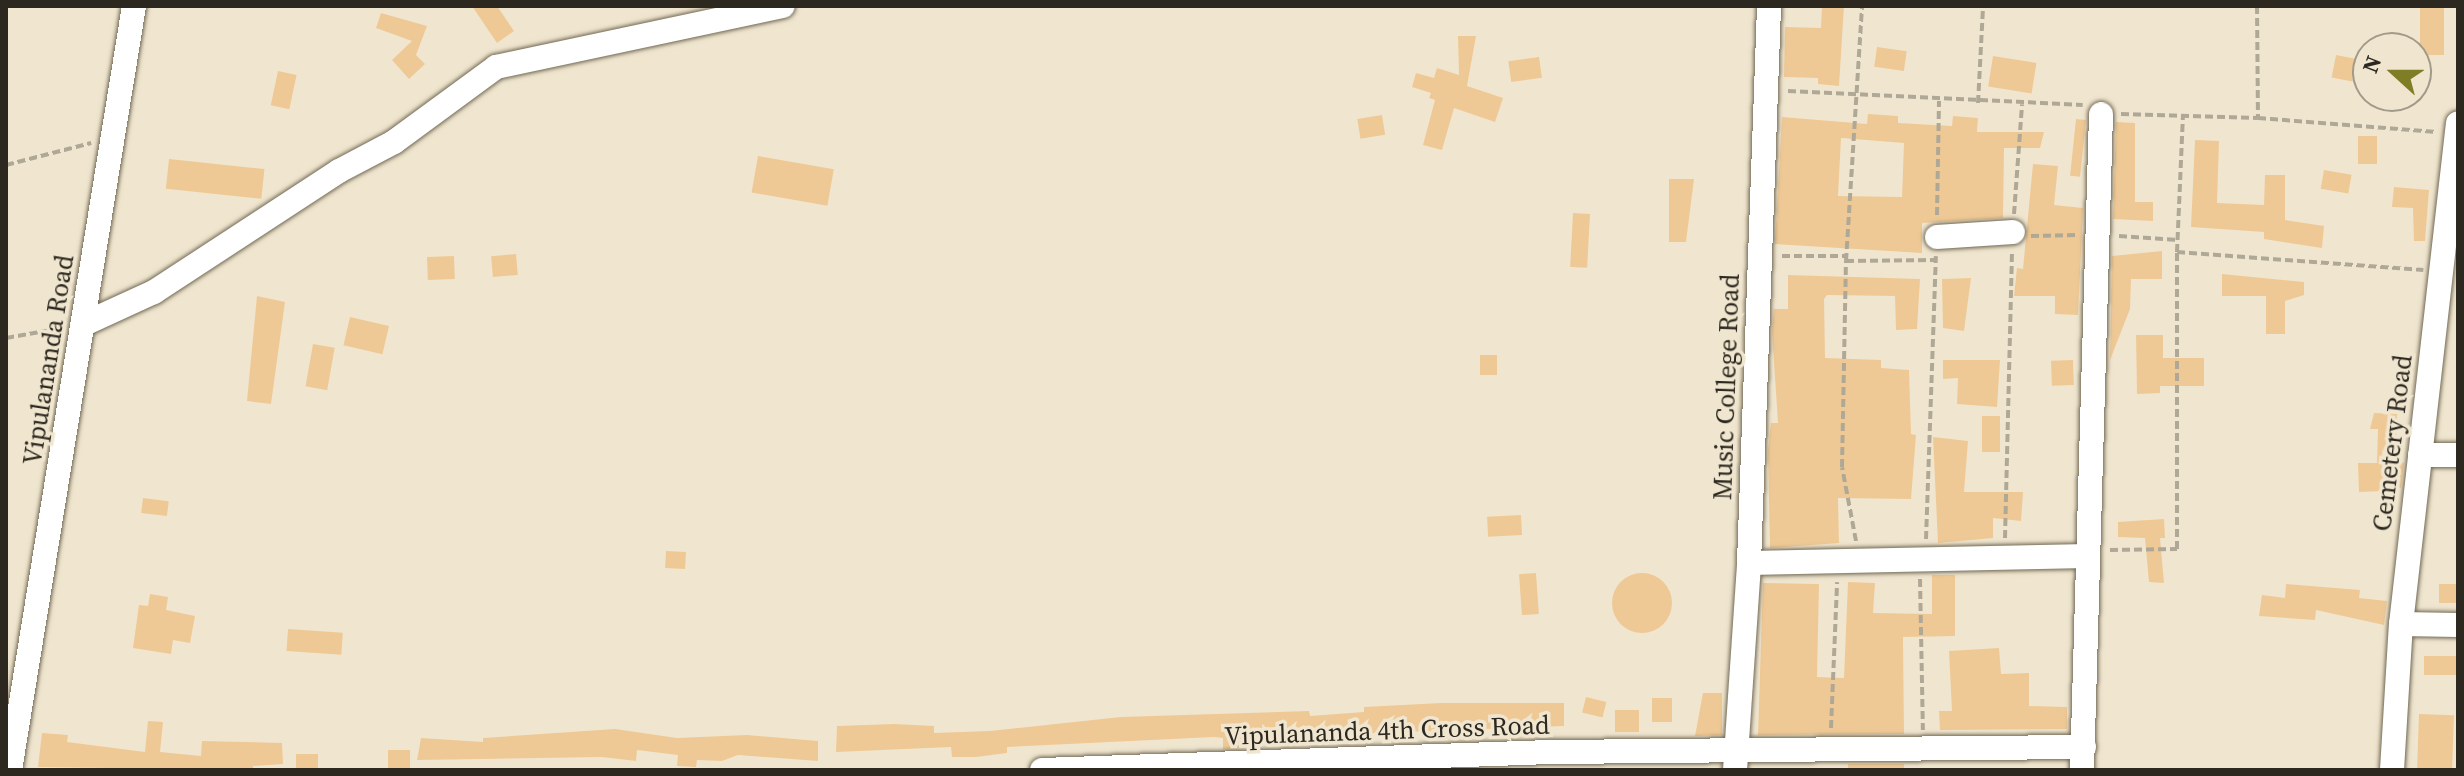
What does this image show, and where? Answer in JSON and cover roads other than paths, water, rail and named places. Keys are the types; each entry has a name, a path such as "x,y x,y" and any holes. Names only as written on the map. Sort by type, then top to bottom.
{"street":[{"name":"Vipulananda Road","path":"10,770 134,6"},
{"path":"84,324 154,292 339,171 394,142 496,67 783,6"},
{"name":"Music College Road","path":"1735,760 1749,563 1769,6"},
{"path":"2083,758 2101,114"},
{"name":"Cemetery Road","path":"2392,770 2401,624 2441,272 2452,231 2458,123"},
{"path":"1936,248 2013,232"},
{"path":"2420,455 2458,455"},
{"path":"1749,563 2088,553"},
{"path":"2401,624 2458,625"},
{"name":"Vipulananda 4th Cross Road","path":"1042,770 1250,767 1551,752 1735,760 1830,751 1894,761 1923,752 2083,758"}]}
